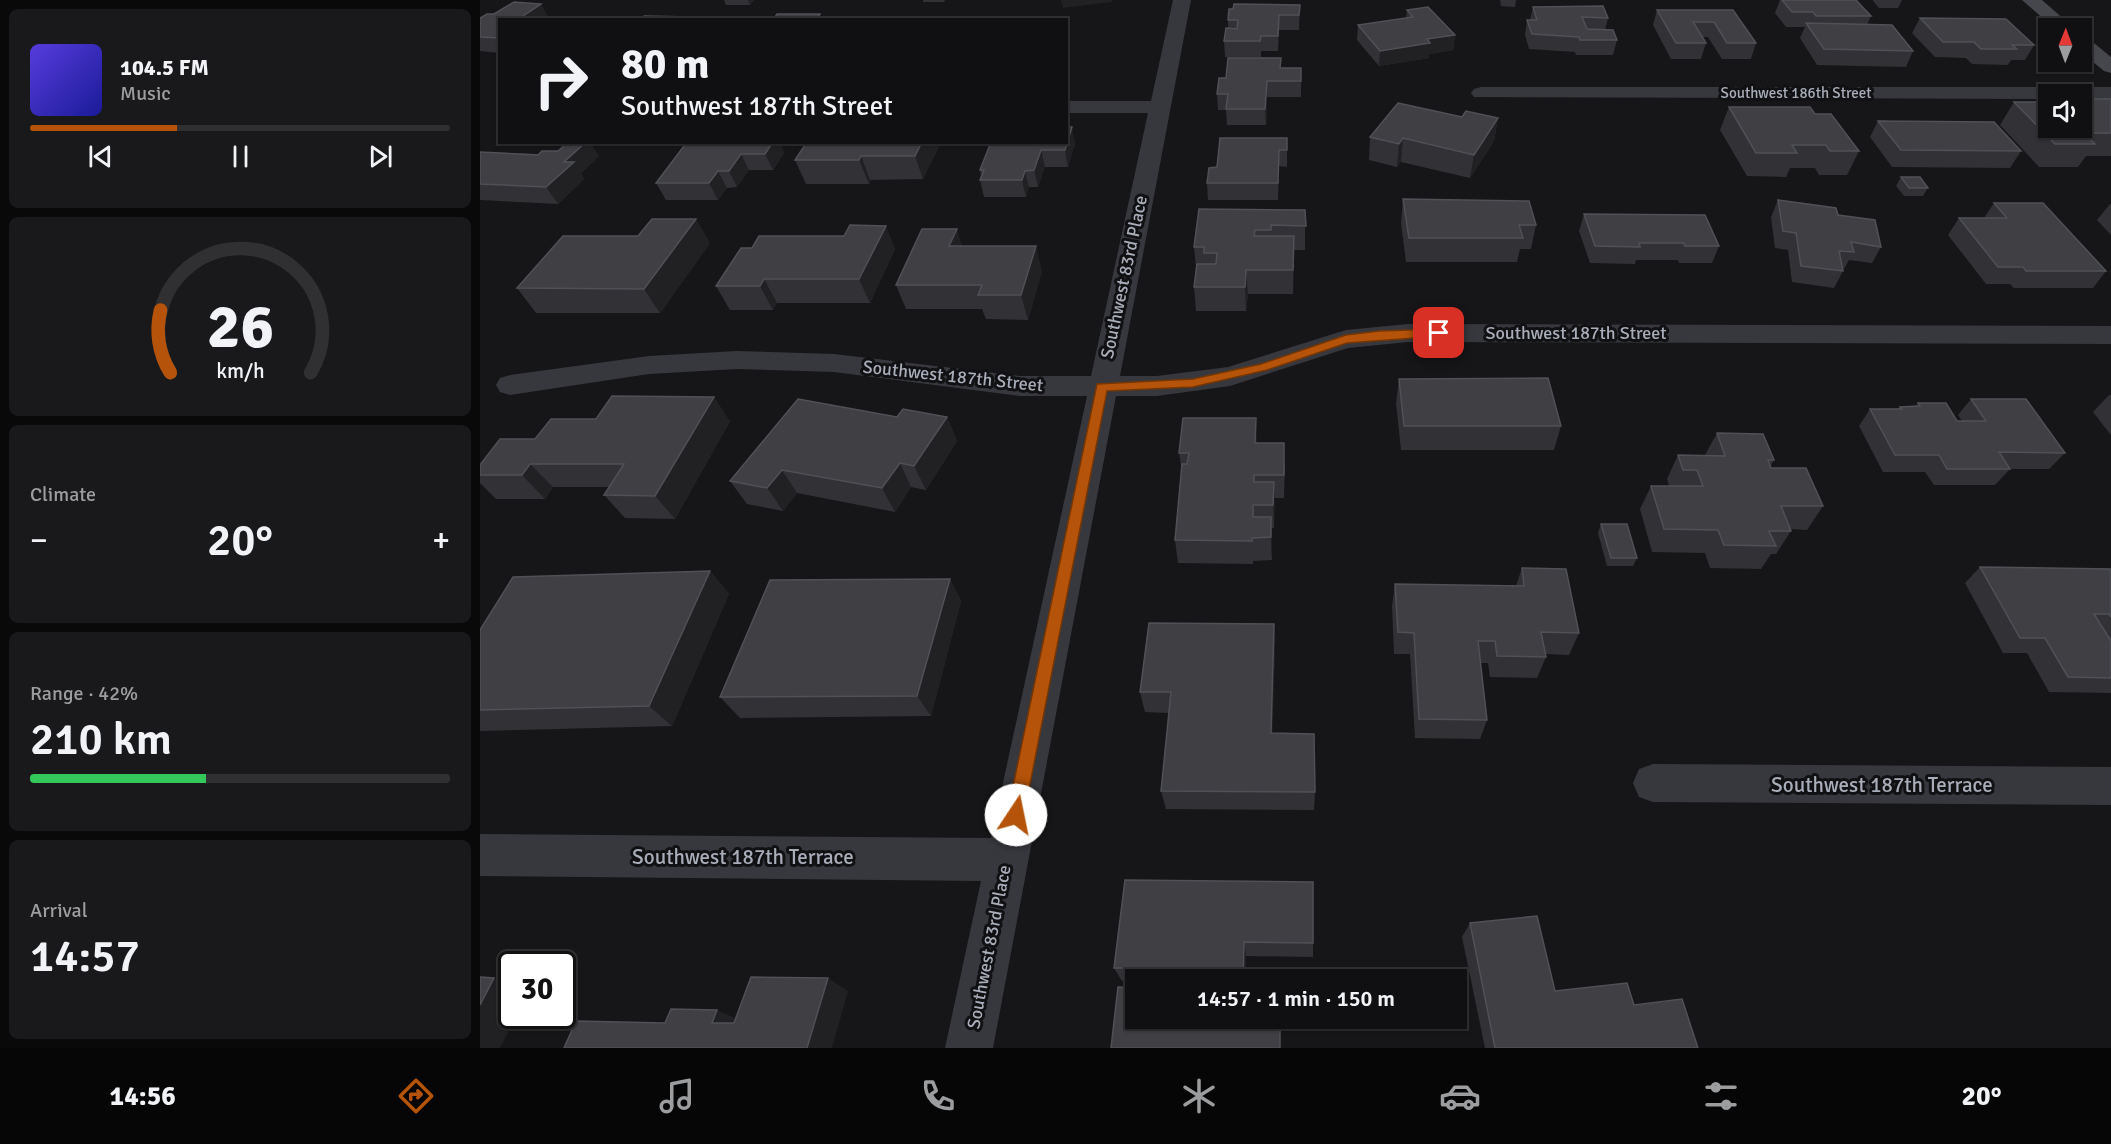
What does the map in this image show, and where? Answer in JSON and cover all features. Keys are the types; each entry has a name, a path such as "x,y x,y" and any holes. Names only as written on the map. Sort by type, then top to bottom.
{"street":[{"name":"Southwest 83rd Place","path":"969,1048 1101,387 1182,0"},
{"path":"2031,0 2053,18"},
{"path":"2092,51 2111,67"},
{"name":"Southwest 186th Street","path":"1481,93 2111,93"},
{"path":"1068,107 1159,107"},
{"name":"Southwest 187th Street","path":"510,385 648,365 737,360 834,363 1020,386 1101,387 1193,383 1263,368 1346,339 1408,333 2111,335"},
{"name":"Southwest 187th Terrace","path":"1653,783 2111,786"},
{"name":"Southwest 187th Terrace","path":"480,855 1007,860"}],"building":[{"path":"1782,0 1856,0 1871,16 1816,16 1813,12 1792,12"},
{"path":"514,2 541,4 520,18 498,18 498,38 480,37 480,18 487,14 494,14"},
{"path":"1234,4 1300,5 1299,15 1279,15 1278,36 1261,36 1260,41 1224,41 1226,28 1237,29 1238,20 1228,20 1229,9 1233,9"},
{"path":"1603,6 1608,18 1582,17 1587,29 1613,30 1617,40 1580,40 1579,37 1532,34 1527,20 1537,20 1533,7"},
{"path":"1428,7 1455,35 1427,39 1430,43 1380,51 1358,25 1413,17 1407,10"},
{"path":"1657,10 1733,10 1756,43 1727,43 1714,22 1693,22 1706,43 1676,43"},
{"path":"777,14 820,14 817,18 774,18"},
{"path":"644,16 690,17 689,18 642,18"},
{"path":"1920,18 2006,19 2034,45 2012,45 2017,49 1981,49 1974,42 1943,42"},
{"path":"1806,23 1892,25 1913,51 1824,49"},
{"path":"1228,58 1281,58 1280,68 1301,68 1301,81 1267,81 1265,109 1226,109 1228,94 1217,94 1219,78 1226,78"},
{"path":"2092,99 2111,99 2111,133 2092,133"},
{"path":"2014,102 2038,102 2038,127"},
{"path":"1398,103 1462,117 1466,111 1498,118 1474,155 1403,138 1399,144 1370,137"},
{"path":"1729,107 1810,107 1815,114 1831,114 1859,151 1830,151 1826,145 1792,145 1797,153 1756,153"},
{"path":"1878,121 1994,122 2021,151 1901,150"},
{"path":"1068,127 1072,127 1068,140"},
{"path":"1220,138 1287,138 1287,150 1279,150 1278,183 1207,183 1209,168 1217,167"},
{"path":"2049,138 2089,138 2095,144 2055,144"},
{"path":"566,144 584,144 564,162 574,162 546,187 480,184 480,152 538,155 542,151 558,151"},
{"path":"685,144 772,144 765,154 741,154 729,171 718,171 709,183 656,183"},
{"path":"806,144 921,144 915,156 861,156 859,160 795,160"},
{"path":"990,144 1067,144 1065,150 1041,150 1034,170 1025,171 1022,180 980,180 984,170 980,170"},
{"path":"1901,177 1920,177 1928,188 1909,188"},
{"path":"1403,199 1529,201 1536,225 1519,225 1523,238 1409,238"},
{"path":"1778,200 1836,208 1838,215 1875,220 1881,247 1851,242 1854,252 1839,251 1843,271 1801,266 1796,233 1783,231"},
{"path":"1994,203 2043,203 2106,271 2026,271 2023,267 1998,267 1959,218 2007,218"},
{"path":"1199,209 1305,210 1306,226 1271,225 1271,230 1255,230 1254,236 1294,236 1293,270 1246,270 1245,287 1194,287 1197,264 1216,264 1217,253 1204,253 1204,247 1194,247"},
{"path":"1584,214 1705,215 1719,246 1639,243 1640,247 1595,246"},
{"path":"652,219 696,219 644,289 517,288 563,236 638,236"},
{"path":"850,225 886,226 859,279 764,279 760,286 716,286 741,248 752,248 759,236 844,236"},
{"path":"922,229 957,229 949,246 1036,246 1021,295 978,295 982,285 896,285"},
{"path":"1548,378 1561,426 1404,426 1399,379"},
{"path":"612,396 714,397 655,496 604,495 624,464 530,464 522,475 480,475 480,465 500,439 535,439 551,419 596,419"},
{"path":"798,399 897,417 903,409 947,417 914,466 900,463 882,488 782,470 767,488 730,481"},
{"path":"1971,399 2026,399 2065,453 1999,452 2010,469 1947,469 1939,455 1895,455 1870,409 1902,409 1900,407 1920,406 1918,403 1946,403 1957,421 1986,421"},
{"path":"1183,418 1256,418 1255,443 1284,443 1284,475 1254,475 1254,482 1274,482 1273,505 1253,505 1253,517 1271,517 1271,537 1252,538 1252,541 1175,540 1182,464 1187,464 1189,453 1179,453"},
{"path":"1717,433 1763,434 1774,460 1768,460 1771,468 1806,468 1823,506 1781,506 1791,531 1769,531 1776,546 1724,545 1718,530 1664,529 1651,486 1703,486 1697,470 1683,470 1678,455 1725,456"},
{"path":"1601,524 1627,524 1637,558 1611,558"},
{"path":"1980,567 2111,569 2111,617 2109,614 2094,614 2111,641 2111,678 2068,677 2045,638 2020,638"},
{"path":"1522,568 1566,569 1579,633 1541,632 1546,657 1497,656 1495,641 1478,641 1487,720 1419,719 1414,633 1398,632 1395,584 1524,586"},
{"path":"710,571 649,706 480,710 480,630 513,577"},
{"path":"950,579 917,696 720,697 770,580"},
{"path":"1149,623 1274,624 1271,733 1314,734 1315,792 1161,791 1171,692 1140,692"},
{"path":"1125,880 1313,882 1313,943 1244,942 1243,969 1114,968"},
{"path":"1537,916 1555,991 1627,983 1634,1005 1682,999 1698,1048 1495,1048 1470,923"},
{"path":"480,977 494,978 480,1005"},
{"path":"751,977 828,978 807,1048 564,1048 572,1029 576,1029 576,1021 665,1023 671,1009 717,1010 712,1023 734,1023"},
{"path":"1118,987 1125,987 1125,1029 1280,1029 1280,1048 1111,1048"}],"route":[{"path":"1016,815 1101,387 1193,383 1263,368 1319,346 1346,339 1408,333 1439,333"}]}
